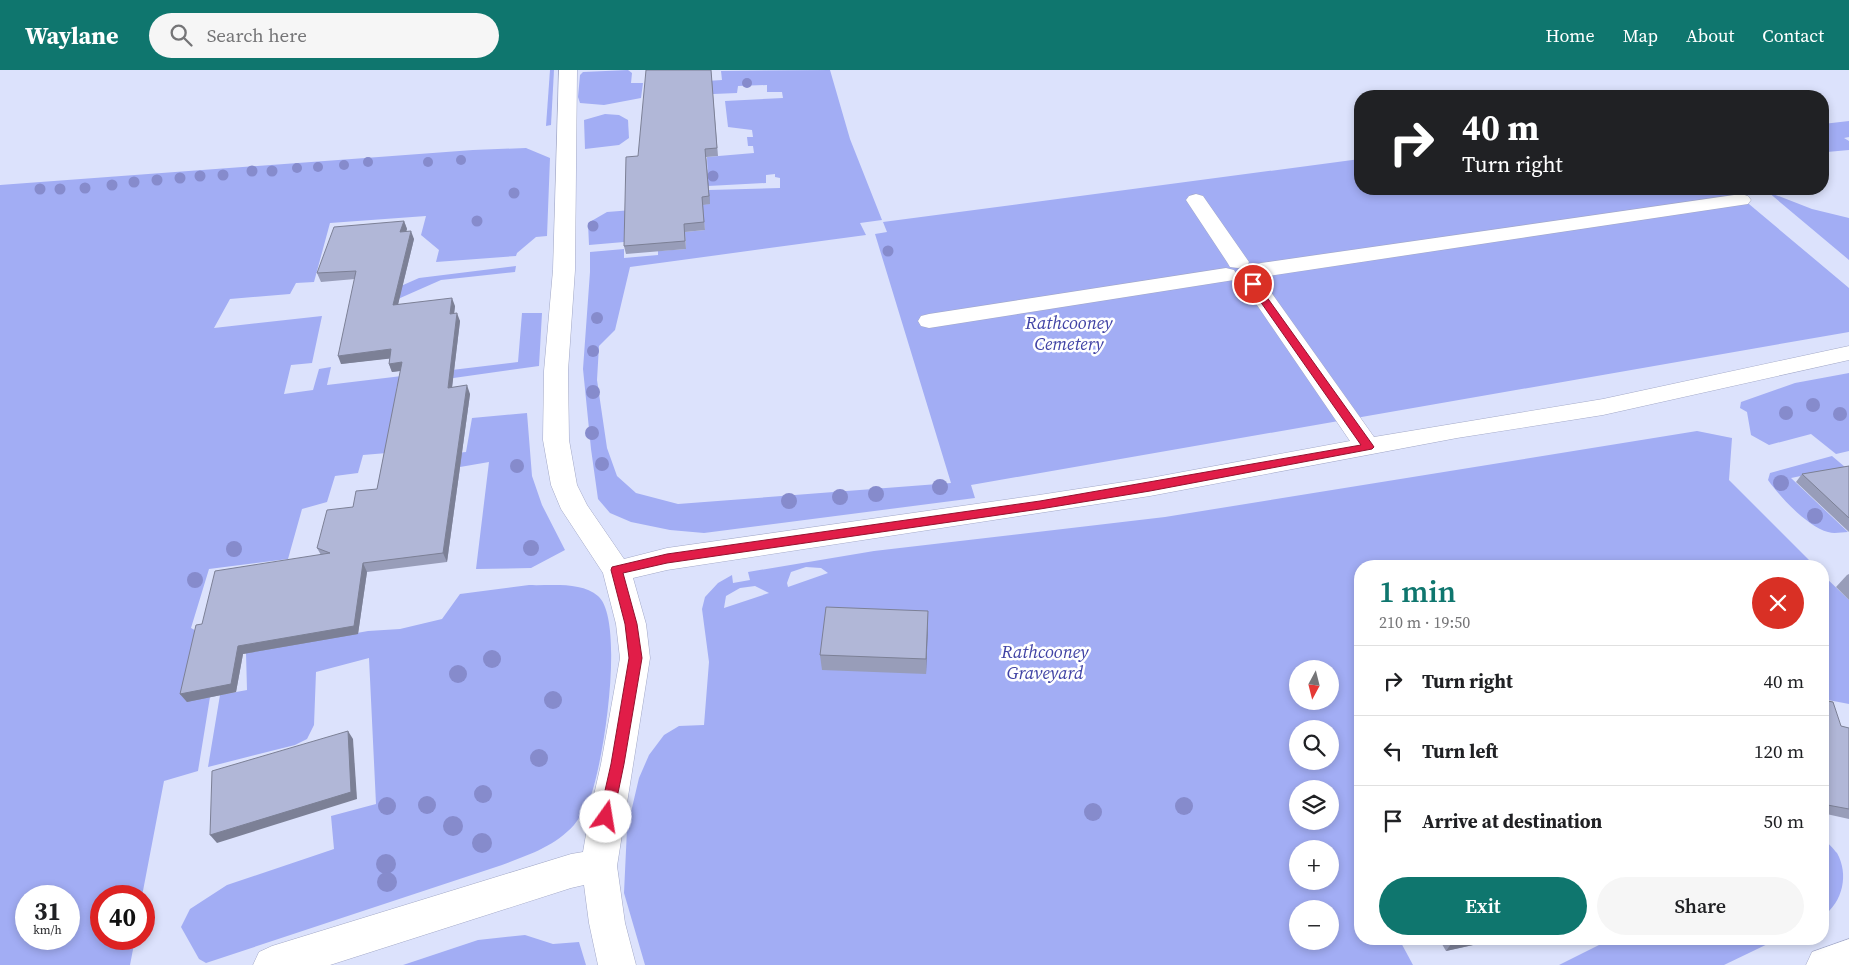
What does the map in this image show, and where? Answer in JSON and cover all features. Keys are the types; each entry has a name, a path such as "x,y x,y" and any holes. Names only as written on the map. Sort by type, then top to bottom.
{"street":[{"path":"568,70 564,270 556,371 556,440 564,485 575,509 617,570 631,624 635,658 599,866 607,923 617,965"},
{"path":"1196,200 1237,282 1257,277 1741,200"},
{"path":"930,321 1232,269"},
{"path":"1257,277 1368,447"},
{"path":"617,570 667,559 1040,505 1150,487 1603,407 1849,352"},
{"path":"272,965 571,871 599,866"},
{"path":"1825,965 1849,957"}],"green space":[{"path":"550,70 554,70 551,125 546,126"},
{"path":"628,70 632,73 631,83 643,83 641,98 604,105 580,103 578,97 580,75 583,72"},
{"name":"Rathcooney Cemetery","path":"830,70 850,139 882,220 860,223 866,235 630,267 615,330 599,346 597,380 607,448 617,476 636,493 678,504 951,483 875,234 887,232 883,222 1354,160 1354,195 1738,195 1849,288 1849,332 971,485 975,498 704,533 670,530 631,522 610,513 598,499 583,369 590,252 624,249 624,258 658,255 658,251 686,249 685,232 705,230 704,222 624,229 624,242 589,245 588,223 607,212 709,204 709,190 780,188 780,178 775,177 775,174 766,175 766,183 708,186 707,157 754,153 753,146 748,146 747,137 753,137 752,130 728,127 725,101 783,98 782,92 767,92 767,85 738,86 737,93 690,95 691,82 722,80 721,71"},
{"path":"605,114 619,115 628,120 629,138 619,145 585,149 584,120"},
{"path":"1849,121 1849,137 1844,138 1849,141 1849,150 1829,152 1829,123"},
{"path":"526,148 550,158 547,236 536,237 516,256 436,262 439,250 421,235 426,216 330,223 314,282 296,283 290,294 230,299 214,328 322,316 312,363 291,365 284,394 313,390 319,369 331,367 327,385 518,362 522,313 542,313 539,366 397,386 387,453 363,455 358,473 335,476 327,502 302,509 288,559 209,569 191,628 202,634 197,699 210,697 198,771 164,781 144,885 90,885 90,950 133,950 130,965 0,965 0,185 473,150"},
{"path":"1772,195 1812,209 1849,218 1849,260"},
{"path":"516,266 515,272 441,280 373,310 385,293 419,278"},
{"path":"1849,373 1849,451 1836,454 1811,434 1769,445 1751,435 1747,412 1740,408 1741,402 1795,383"},
{"path":"527,413 532,476 542,505 565,550 531,568 476,569 489,462 460,467 413,457 466,452 472,418"},
{"name":"Rathcooney Graveyard","path":"1697,431 1732,438 1729,480 1809,560 1354,560 1354,945 1402,945 1413,965 645,965 624,893 627,829 639,778 649,755 664,735 679,726 704,725 709,662 702,609 705,597 718,583 732,575 733,583 750,580 748,572 874,551 1165,517","holes":["806,567 821,568 828,573 788,587 787,583 791,572","755,586 769,593 724,608 726,596 740,588"]},
{"path":"1832,456 1845,467 1791,478 1848,532 1830,533 1812,524 1787,503 1768,480 1770,473"},
{"path":"1829,581 1849,600 1849,704 1829,700"},
{"path":"529,585 565,585 583,588 598,596 606,610 610,634 611,664 605,730 594,786 588,803 574,825 549,845 502,865 206,963 199,959 181,927 190,909 227,885 334,849 331,816 376,804 369,658 316,672 314,725 307,739 295,745 208,767 220,695 247,690 246,653 368,631 400,629 442,619 460,594"},
{"path":"1829,844 1837,853 1843,870 1842,887 1830,910"},
{"path":"525,935 553,944 579,942 586,965 403,965 478,940"},
{"path":"1599,945 1766,945 1724,965 1559,965"}],"building":[{"path":"646,70 711,70 717,148 705,149 709,196 702,197 704,222 684,224 685,241 624,246 626,157 638,156"},
{"path":"404,221 400,232 411,231 393,305 452,298 450,314 457,313 448,388 467,385 443,553 363,563 354,626 238,646 231,684 180,694 196,625 202,624 215,571 330,553 317,548 327,510 353,507 356,491 377,489 402,362 389,364 391,349 338,356 356,271 317,273 334,227"},
{"path":"1849,466 1849,518 1802,474"},
{"path":"826,607 928,611 926,659 820,655"},
{"path":"1829,701 1833,702 1841,726 1849,728 1849,809 1829,805"},
{"path":"348,731 351,792 210,835 212,771"}],"route":[{"path":"606,817 618,764 635,658 631,624 617,570 667,559 1040,505 1150,487 1368,447 1253,284"}]}
